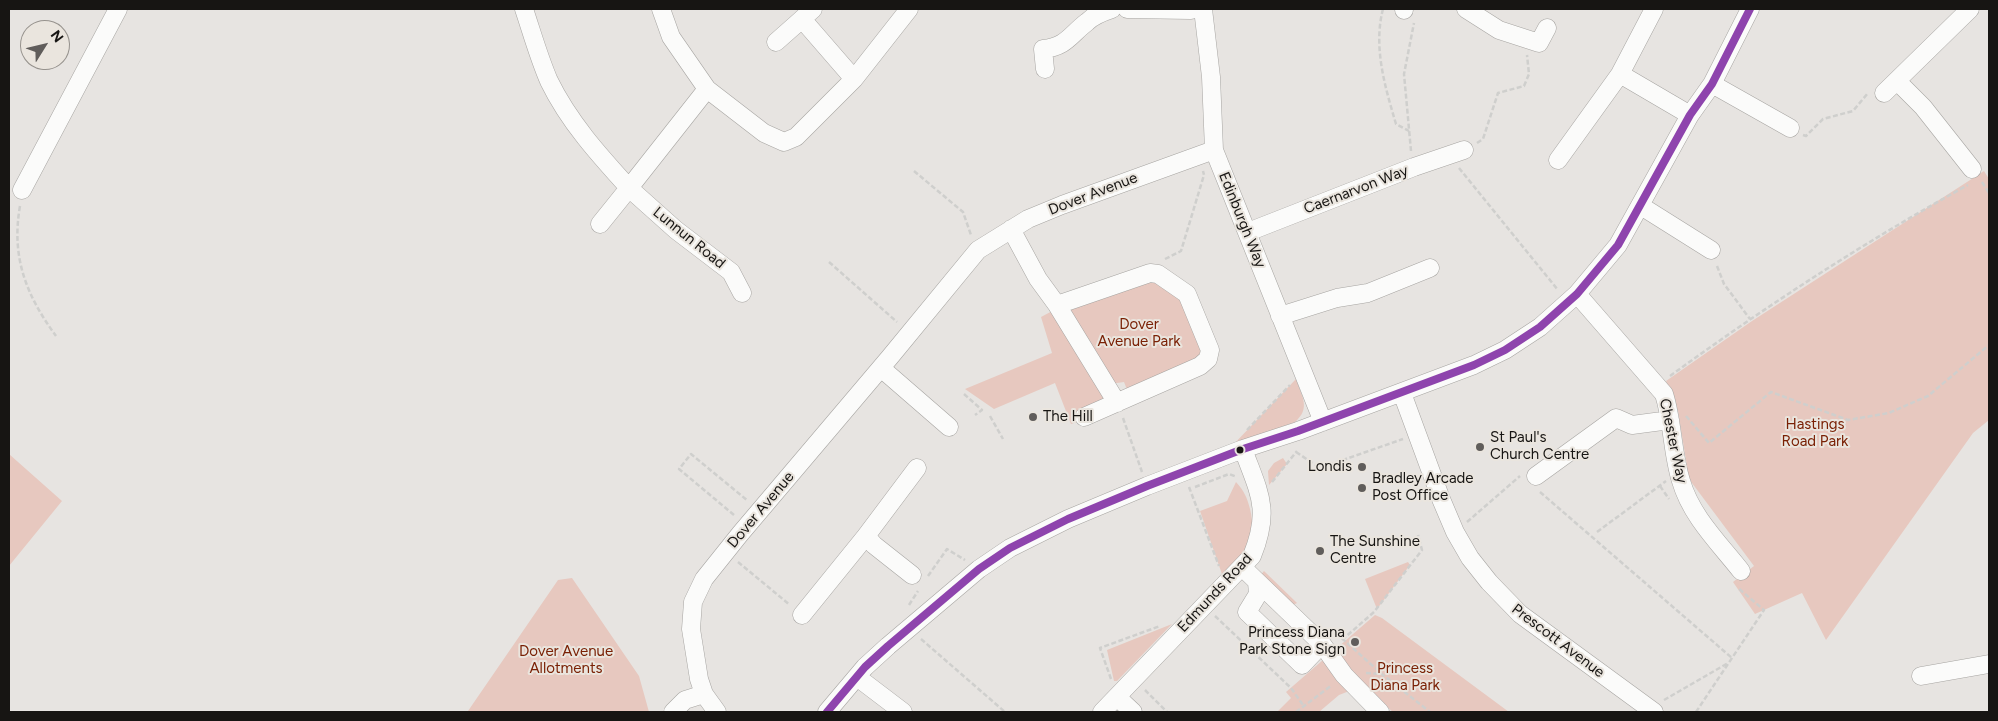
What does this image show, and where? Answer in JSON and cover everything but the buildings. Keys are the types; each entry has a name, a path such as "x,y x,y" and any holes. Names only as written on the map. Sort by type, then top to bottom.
{"street":[{"path":"22,190 118,9"},
{"name":"Lunnun Road","path":"524,9 549,81 587,142 629,188 676,230 731,272 742,293"},
{"path":"660,9 671,38 707,89 764,133 784,142 796,137 854,79 909,9"},
{"path":"1045,69 1043,49 1056,48 1072,37 1087,21 1112,9"},
{"path":"1127,9 1194,9"},
{"name":"Edinburgh Way","path":"1203,9 1211,77 1206,152 1248,232 1323,422"},
{"path":"1466,9 1499,30 1539,43 1547,28"},
{"path":"1558,160 1620,74 1654,9"},
{"path":"827,712 865,667 978,569 1010,548 1068,519 1184,472 1244,441 1298,431 1474,365 1505,350 1540,327 1573,298 1618,245 1690,115 1712,84 1750,9"},
{"path":"1877,92 1897,81 1970,9"},
{"path":"776,42 807,14 854,79"},
{"path":"1620,74 1690,115"},
{"path":"1897,81 1923,107 1972,176"},
{"path":"1712,84 1790,128"},
{"path":"600,224 707,89"},
{"name":"Dover Avenue","path":"717,712 704,694 699,678 691,630 693,602 704,579 746,526 978,250 1010,229 1062,205 1206,152"},
{"name":"Caernarvon Way","path":"1248,232 1414,167 1456,153"},
{"path":"1641,206 1711,250"},
{"path":"1010,229 1038,279 1058,305 1117,402"},
{"path":"1280,316 1337,298 1368,293 1430,268"},
{"path":"1058,305 1150,273 1158,274 1187,294 1210,350 1208,359 1200,366 1084,417"},
{"name":"Chester Way","path":"1573,298 1657,384 1664,394 1677,417 1680,481 1695,514 1739,579"},
{"path":"880,368 948,427"},
{"name":"Prescott Avenue","path":"1402,393 1455,532 1470,558 1488,582 1520,614 1654,712"},
{"path":"1536,483 1616,418 1632,425 1677,417"},
{"name":"Edmunds Road","path":"1102,712 1118,698 1252,556 1260,536 1263,510 1244,441"},
{"path":"802,615 866,536 917,468"},
{"path":"866,536 874,545 912,575"},
{"path":"1242,568 1329,639 1344,676 1380,712"},
{"path":"1257,582 1258,594 1247,612 1302,665 1329,639"},
{"path":"1921,676 1989,664"},
{"path":"857,677 904,712"},
{"path":"673,712 685,700 704,694"},
{"path":"1118,698 1133,712"}],"path":[{"path":"1383,9 1379,24 1380,57 1384,86 1396,124 1410,131"},
{"path":"1408,12 1404,74 1414,167"},
{"path":"1526,38 1529,74 1524,86 1498,94 1483,139 1456,153 1573,298"},
{"path":"1790,128 1806,136 1823,119 1853,111 1877,92"},
{"path":"1158,274 1166,258 1181,251 1204,175 1206,152"},
{"path":"914,171 963,212 968,230 978,250"},
{"path":"1664,380 1750,319 1972,176"},
{"path":"22,190 17,222 17,247 22,271 38,312 56,336"},
{"path":"1711,250 1724,284 1750,319"},
{"path":"829,262 910,333"},
{"path":"1677,417 1709,444 1771,392 1848,420 1889,412 1928,396 1989,345"},
{"path":"1244,441 1303,372"},
{"path":"964,394 982,410 975,415"},
{"path":"1117,402 1147,486"},
{"path":"990,416 1003,439"},
{"path":"1260,496 1301,446 1298,431"},
{"path":"1296,452 1320,468 1417,434"},
{"path":"746,526 679,469 691,454 760,510"},
{"path":"1597,532 1679,471"},
{"path":"1184,472 1226,584"},
{"path":"1190,488 1229,474 1241,478"},
{"path":"1455,532 1520,476 1536,483 1732,658"},
{"path":"1660,486 1670,501"},
{"path":"1342,640 1374,612 1422,550 1418,535"},
{"path":"726,552 802,615"},
{"path":"1696,712 1764,610 1739,579"},
{"path":"1204,605 1291,688 1303,706"},
{"path":"1118,698 1100,648 1164,625"},
{"path":"908,629 1005,712"},
{"path":"1329,639 1342,640 1430,712"},
{"path":"1654,712 1660,703 1730,662"},
{"path":"1296,712 1344,676"},
{"path":"1135,680 1166,712"}],"green space":[{"name":"Hastings Road Park","path":"1984,171 1989,179 1989,420 1973,433 1826,640 1802,593 1755,614 1733,582 1754,566 1689,479 1678,411 1666,381 1752,321"},
{"name":"Dover Avenue Park","path":"1154,280 1186,304 1202,345 1198,361 1128,392 1124,382 1110,384 1064,308"},
{"path":"1056,309 1106,400 1076,413 1080,421 1071,424 1055,383 994,409 965,389 1052,353 1041,317"},
{"path":"1296,379 1304,402 1303,412 1300,417 1295,422 1232,446"},
{"path":"9,454 62,501 9,566"},
{"path":"1283,458 1287,464 1269,485 1268,471 1274,463"},
{"path":"1236,482 1248,501 1252,530 1247,546 1223,577 1200,511 1227,501"},
{"path":"1408,562 1410,565 1377,609 1365,579"},
{"path":"1264,571 1297,603 1291,606 1259,577"},
{"name":"Dover Avenue Allotments","path":"572,578 639,676 649,712 468,711 558,580"},
{"name":"Princess Diana Park","path":"1375,615 1382,618 1509,712 1393,712 1362,686 1339,695 1319,712 1277,712 1291,698 1286,692"},
{"path":"1172,624 1117,681 1114,681 1107,650"}],"transit line":[{"path":"827,712 865,667 888,646 979,569 1010,548 1068,519 1147,486 1474,365 1505,350 1540,327 1577,294 1618,245 1690,115 1712,84 1750,9"}],"place":[{"name":"The Hill","path":"1033,417"},
{"name":"St Paul's Church Centre","path":"1480,447"},
{"name":"Londis","path":"1362,467"},
{"name":"Bradley Arcade Post Office","path":"1362,488"},
{"name":"The Sunshine Centre","path":"1320,551"},
{"name":"Princess Diana Park Stone Sign","path":"1355,642"}]}
